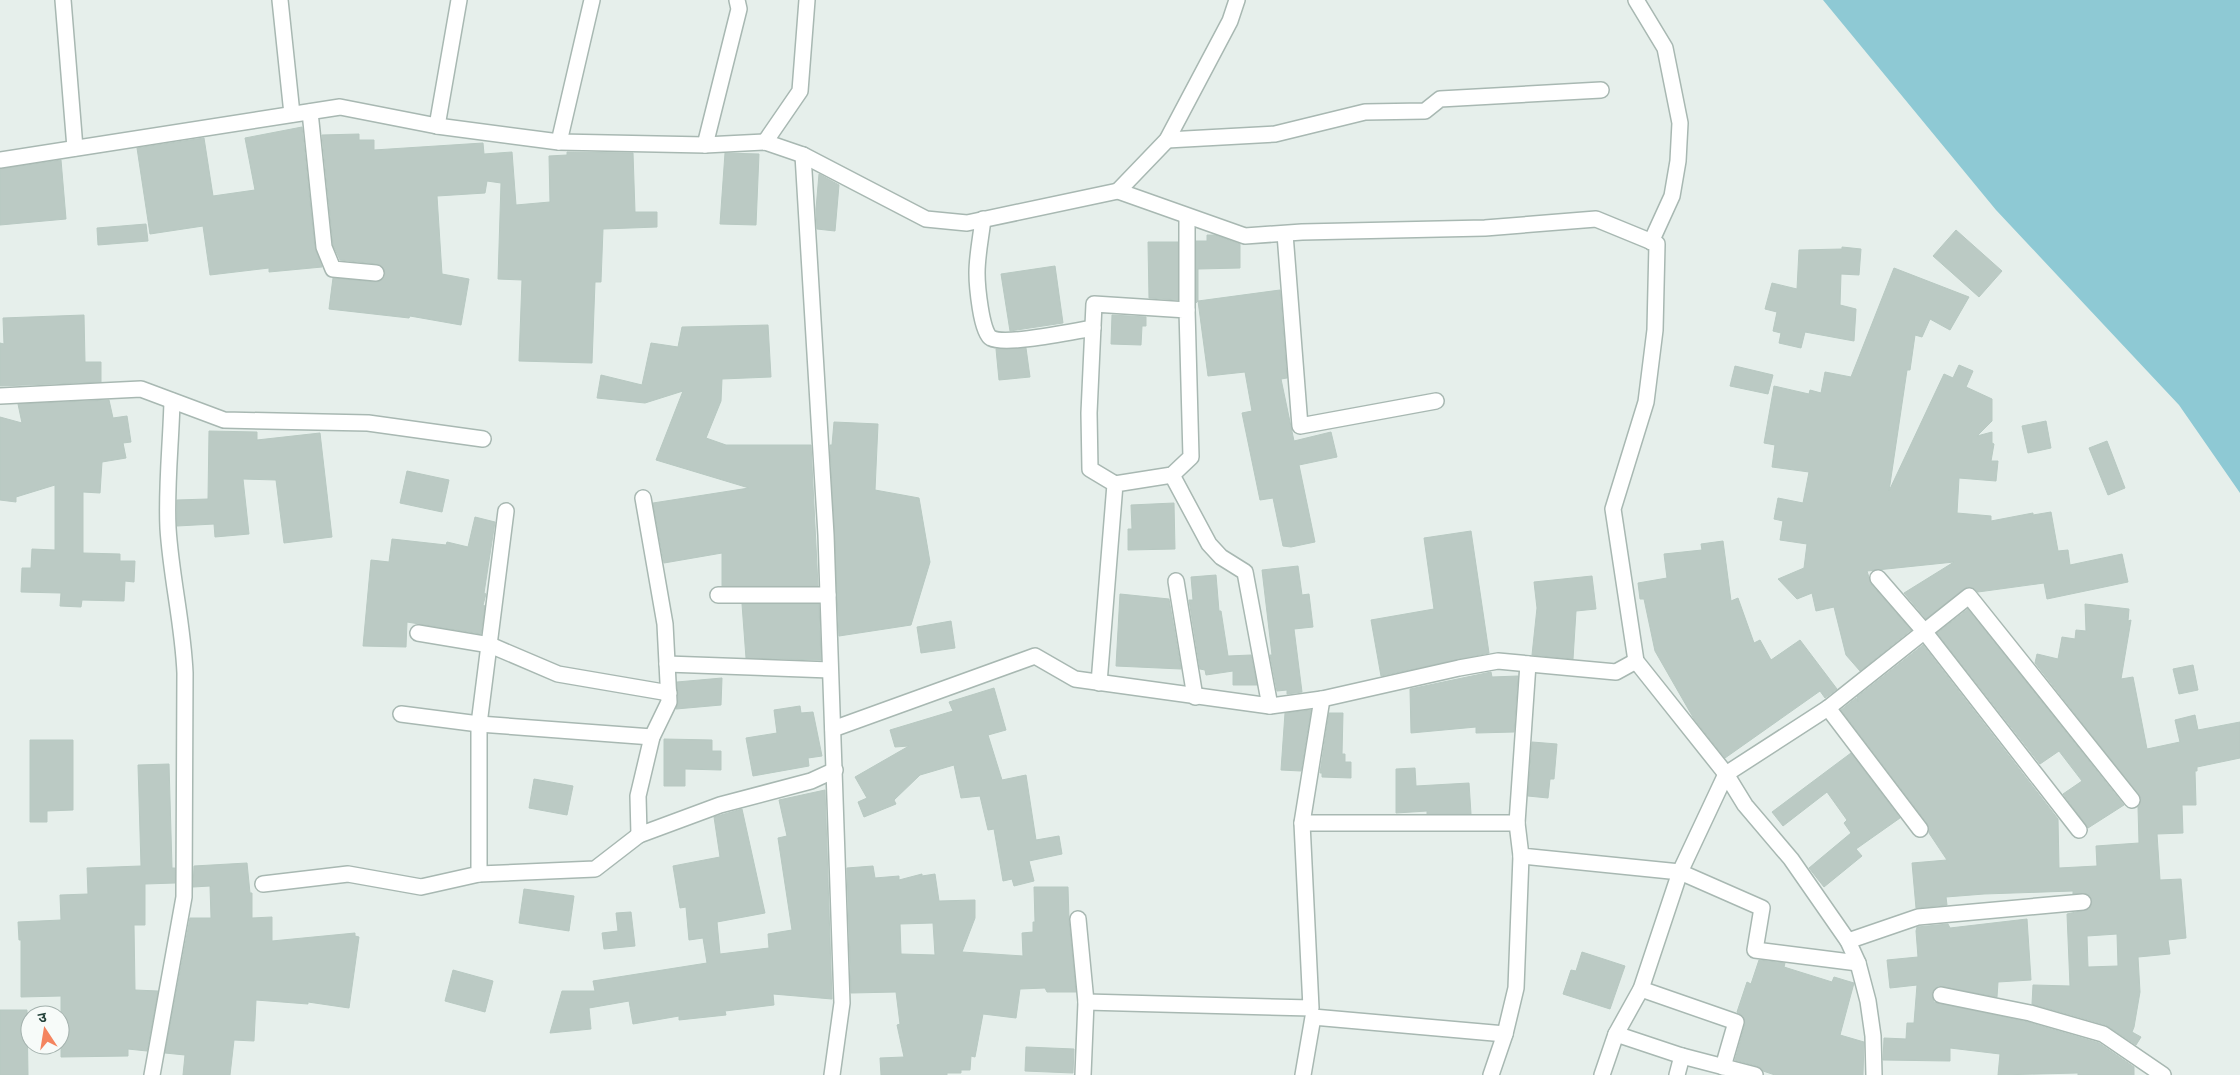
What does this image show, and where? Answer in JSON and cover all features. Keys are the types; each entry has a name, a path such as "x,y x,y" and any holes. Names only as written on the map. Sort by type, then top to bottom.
{"street":[{"path":"63,0 75,148"},
{"path":"280,0 292,114"},
{"path":"437,126 459,0"},
{"path":"559,142 592,0"},
{"path":"705,145 739,9 737,0"},
{"path":"765,142 800,91 807,0"},
{"path":"1118,191 1167,140 1230,21 1237,0"},
{"path":"1636,0 1664,48 1680,123 1678,161 1672,196 1651,242"},
{"path":"1167,140 1275,134 1366,112 1425,110 1440,99 1602,90"},
{"path":"0,160 340,107 437,126 559,142 705,145 765,142 803,155 926,219 967,223 1118,191 1245,236 1485,228 1596,219 1657,244 1655,330 1646,402 1613,509 1636,661 1726,774 1745,805 1791,859 1848,941 1858,962 1870,1010 1874,1075"},
{"path":"310,112 324,247 334,269 376,273"},
{"path":"803,155 826,535 835,770 842,1003 832,1075"},
{"path":"1187,216 1187,310 1191,457 1172,475 1115,484 1090,469 1089,413 1094,304 1187,310"},
{"path":"983,219 977,272 981,318 987,336 992,339 1007,340 1093,328"},
{"path":"1285,234 1300,426 1436,401"},
{"path":"0,396 141,389 224,420 368,423 483,439"},
{"path":"152,1075 184,897 184,654 172,575 168,526 172,401"},
{"path":"1172,475 1209,544 1221,557 1245,572 1270,706"},
{"path":"1099,683 1115,484"},
{"path":"639,835 638,796 652,737 669,702 665,624 643,498"},
{"path":"479,874 479,724 506,512"},
{"path":"1878,578 1924,631 2079,830"},
{"path":"1176,581 1195,697"},
{"path":"718,595 828,595"},
{"path":"1602,1075 1616,1034 1641,989 1680,872 1726,774 1828,708 1969,596 2132,800"},
{"path":"418,633 490,645 558,674 668,693"},
{"path":"833,729 1035,656 1075,679 1270,706 1322,699 1498,661 1616,672 1636,661"},
{"path":"667,664 830,670"},
{"path":"1491,1075 1506,1034 1516,988 1521,856 1517,823 1528,664"},
{"path":"1086,1002 1311,1008 1302,823 1322,699"},
{"path":"1828,708 1920,829"},
{"path":"401,714 479,724 652,737"},
{"path":"263,884 348,874 421,887 479,874 595,869 639,835 720,806 811,781 835,770"},
{"path":"1302,823 1517,823"},
{"path":"1521,856 1680,872 1762,908 1755,950 1858,962"},
{"path":"1848,941 1918,917 2084,902"},
{"path":"1078,919 1086,1002 1083,1075"},
{"path":"1641,989 1736,1022 1722,1067"},
{"path":"1941,995 2030,1013 2103,1034 2164,1075"},
{"path":"1303,1075 1313,1017 1506,1034"},
{"path":"1616,1034 1682,1056 1755,1075"},
{"path":"1677,1075 1682,1056"}],"water":[{"path":"1823,0 2240,0 2240,493 2179,405 1996,210"}],"building":[{"path":"302,127 315,248 322,267 269,272 269,268 210,275 203,226 150,234 137,148 204,138 213,196 255,190 245,138"},
{"path":"359,134 359,140 374,140 374,150 483,143 484,154 512,152 516,205 550,202 549,156 567,155 567,152 633,153 635,212 657,212 657,227 603,229 601,282 595,282 592,363 519,361 522,280 498,279 501,183 487,181 485,193 437,196 442,274 469,279 461,325 410,316 409,318 329,309 333,278 376,282 380,281 385,274 384,269 377,264 340,260 333,245 322,135"},
{"path":"725,153 759,154 756,225 720,224"},
{"path":"61,160 66,219 0,225 0,169"},
{"path":"819,174 839,185 835,231 817,229 816,209"},
{"path":"146,224 148,241 98,245 97,228"},
{"path":"1956,230 2002,271 1979,297 1933,256"},
{"path":"1207,235 1215,235 1240,244 1240,268 1198,269 1198,301 1196,303 1196,241 1207,241"},
{"path":"1148,242 1178,242 1178,300 1149,298"},
{"path":"1842,247 1861,249 1859,275 1841,274 1840,305 1856,309 1854,341 1805,332 1801,348 1779,343 1781,333 1773,331 1777,312 1765,309 1772,283 1797,289 1799,250 1842,249"},
{"path":"1055,266 1063,323 1010,331 1001,274"},
{"path":"1894,268 1969,297 1950,330 1930,319 1922,337 1915,335 1910,370 1907,370 1889,491 1944,374 1953,378 1959,365 1973,371 1966,387 1992,399 1992,421 1977,436 1992,432 1992,443 1994,444 1991,461 1998,461 1996,481 1959,478 1957,513 1991,516 1991,521 2033,513 2033,515 2051,512 2058,551 2068,550 2070,565 2122,554 2128,582 2047,599 2044,583 1978,592 1973,588 1967,587 1926,619 1904,593 1954,562 1867,571 1871,584 1911,630 1860,671 1846,655 1834,607 1816,611 1812,593 1797,599 1778,579 1804,568 1807,544 1780,540 1783,521 1774,519 1778,498 1803,503 1809,472 1772,467 1775,445 1764,443 1774,386 1809,394 1810,390 1821,393 1825,372 1851,377"},
{"path":"1280,290 1287,378 1281,379 1294,441 1331,432 1337,457 1299,465 1315,542 1291,547 1283,546 1273,498 1260,500 1242,413 1252,411 1245,372 1208,376 1198,301"},
{"path":"84,315 85,362 101,362 101,382 0,386 0,343 4,344 3,318"},
{"path":"1112,315 1146,317 1146,326 1142,326 1141,345 1111,344"},
{"path":"768,325 771,377 722,379 721,401 706,438 726,445 811,445 818,586 722,586 722,553 664,563 653,503 749,488 656,460 683,391 645,403 597,398 601,375 642,385 651,343 678,347 682,327"},
{"path":"1026,348 1030,377 999,380 996,349"},
{"path":"1735,366 1773,375 1768,394 1730,386"},
{"path":"109,400 113,418 127,416 131,442 123,443 126,458 102,462 100,493 83,492 83,553 120,554 120,561 135,561 134,582 125,581 124,601 82,600 81,607 60,606 61,593 21,592 22,568 31,568 32,549 55,550 55,485 16,497 16,502 0,500 0,417 22,423 18,404"},
{"path":"2046,421 2051,448 2028,453 2022,426"},
{"path":"834,422 878,424 875,490 919,498 930,562 911,625 839,636 830,445 832,445"},
{"path":"209,431 257,432 257,440 320,433 332,537 284,543 276,480 243,479 249,534 215,537 214,524 177,526 177,500 208,499"},
{"path":"2107,441 2125,488 2108,495 2089,448"},
{"path":"407,471 449,480 442,512 400,503"},
{"path":"1174,503 1175,549 1128,550 1128,529 1132,529 1131,505"},
{"path":"475,517 495,522 484,593 486,594 483,605 485,606 481,634 407,622 406,647 363,646 371,560 389,562 392,539 446,545 447,542 468,547"},
{"path":"1471,531 1489,653 1381,676 1371,620 1434,609 1424,538"},
{"path":"1723,541 1731,601 1738,598 1754,643 1760,640 1771,660 1800,640 1837,689 1825,698 1820,691 1725,758 1694,719 1655,651 1644,599 1640,599 1638,583 1667,578 1664,554 1702,550 1701,544"},
{"path":"1298,566 1302,595 1309,594 1313,627 1294,629 1302,692 1287,694 1287,690 1277,691 1270,655 1272,655 1262,570"},
{"path":"1216,575 1219,611 1221,611 1228,656 1251,655 1257,685 1233,685 1233,671 1206,675 1205,670 1200,669 1189,600 1193,600 1191,577"},
{"path":"1592,576 1596,609 1576,611 1573,659 1532,655 1537,608 1534,582"},
{"path":"1120,594 1169,599 1181,669 1116,666"},
{"path":"742,604 819,604 821,660 746,658"},
{"path":"2085,604 2129,609 2128,621 2131,620 2121,679 2133,677 2147,749 2180,742 2175,720 2195,715 2198,730 2240,722 2240,758 2197,767 2197,771 2195,771 2196,805 2182,805 2183,833 2157,834 2160,880 2181,879 2186,938 2168,940 2170,954 2138,957 2140,992 2132,1032 2141,1037 2136,1045 2106,1025 2032,1004 2033,985 2070,986 2067,914 2089,909 2092,902 2087,894 2073,894 2073,891 1946,897 1947,905 1916,908 1912,863 1947,860 1929,833 1927,823 1841,710 1856,698 1858,702 1857,697 1923,645 2058,819 2059,868 2097,866 2096,846 2139,843 2138,807 2141,798 2035,663 2037,654 2058,659 2062,637 2075,639 2076,630 2086,631","holes":["2117,934 2118,966 2088,967 2087,936"]},
{"path":"1968,609 2124,805 2088,828 2063,794 2082,781 2059,751 2040,764 1937,633"},
{"path":"951,621 955,648 921,653 917,627"},
{"path":"2193,665 2198,690 2179,694 2173,669"},
{"path":"1491,672 1492,677 1518,676 1514,732 1476,733 1476,727 1411,733 1410,689"},
{"path":"722,678 721,705 676,709 678,702 677,682"},
{"path":"994,688 1006,730 988,735 1002,780 1026,775 1036,840 1059,836 1062,854 1029,861 1034,881 1014,886 1012,879 1003,881 994,829 988,830 980,796 961,798 954,765 920,775 894,800 896,804 864,817 858,802 867,798 855,777 909,746 895,747 890,730 953,711 949,702"},
{"path":"800,706 801,713 813,712 822,756 808,758 809,766 753,776 746,738 777,733 774,710"},
{"path":"1311,710 1301,771 1281,770 1285,713"},
{"path":"1329,713 1343,713 1342,754 1345,754 1345,762 1351,762 1351,778 1322,777 1322,773 1320,773"},
{"path":"664,739 712,740 712,751 721,751 721,770 685,769 685,786 664,786"},
{"path":"30,740 73,740 73,810 47,811 47,822 30,822"},
{"path":"1532,742 1557,744 1554,779 1550,779 1548,798 1528,796"},
{"path":"1851,753 1900,818 1856,849 1862,856 1824,887 1809,868 1851,833 1844,823 1847,820 1827,792 1783,826 1772,812"},
{"path":"169,764 172,868 175,868 175,883 145,884 145,925 134,925 135,990 158,991 147,1051 128,1049 128,1056 61,1057 61,1055 70,1055 70,1005 61,1005 61,996 21,997 21,940 19,940 18,922 61,920 60,895 88,894 87,868 141,866 138,765"},
{"path":"1415,768 1416,786 1469,783 1471,814 1427,814 1427,811 1396,813 1396,769"},
{"path":"534,779 573,786 567,815 529,808"},
{"path":"825,790 832,999 773,994 774,1005 725,1011 726,1015 679,1020 679,1016 633,1024 629,1001 589,1008 591,1029 550,1033 562,991 595,991 593,981 707,963 703,938 689,940 686,907 680,908 673,866 720,857 714,817 742,809 765,913 717,922 720,954 769,948 768,934 792,930 778,838 787,836 779,800"},
{"path":"247,863 250,893 252,893 252,918 272,917 272,941 355,933 355,936 359,937 349,1008 308,1002 308,1004 256,1000 254,1041 234,1040 230,1075 183,1075 185,1055 165,1053 190,918 211,918 210,886 193,887 194,866"},
{"path":"873,866 875,878 899,876 899,880 922,874 922,876 935,874 939,901 975,900 975,918 962,952 1023,956 1022,933 1033,932 1033,922 1035,922 1034,887 1068,887 1069,920 1076,992 1047,992 1045,988 1020,989 1016,1018 983,1014 975,1057 971,1056 970,1070 961,1070 961,1073 947,1073 947,1075 881,1075 880,1058 904,1057 897,1025 900,1024 896,992 851,993 847,868","holes":["933,923 935,955 901,954 900,924"]},
{"path":"524,889 574,896 569,931 519,923"},
{"path":"631,912 635,946 604,949 602,933 618,931 616,913"},
{"path":"2027,919 2031,980 1998,982 1997,997 1938,986 1932,993 1934,1002 2028,1022 2099,1043 2134,1067 2134,1075 2078,1075 2078,1073 1998,1075 2000,1054 1950,1048 1950,1061 1883,1060 1884,1038 1906,1039 1907,1023 1914,1023 1917,985 1890,988 1887,960 1918,957 1917,927 1948,924 1950,928"},
{"path":"1582,952 1625,966 1610,1009 1563,994 1571,970 1576,971"},
{"path":"1759,960 1785,963 1784,967 1832,982 1834,977 1854,983 1840,1035 1864,1042 1863,1075 1775,1075 1763,1071 1757,1066 1735,1060 1745,1024 1743,1016 1737,1012 1747,982 1751,984"},
{"path":"453,970 493,981 485,1012 445,1001"},
{"path":"0,1010 20,1010 20,1055 28,1055 28,1075 0,1075"},
{"path":"1026,1047 1074,1049 1073,1073 1025,1071"}]}
